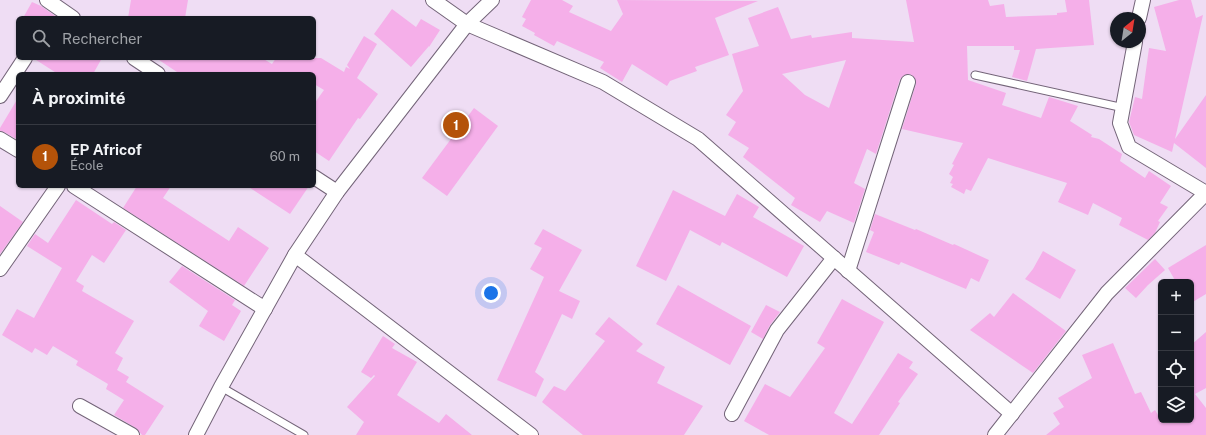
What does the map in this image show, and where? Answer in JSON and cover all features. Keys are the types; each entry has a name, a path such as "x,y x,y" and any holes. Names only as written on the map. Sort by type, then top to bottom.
{"street":[{"path":"47,0 56,13 66,16"},
{"path":"433,0 467,24 603,82 698,139 1012,414"},
{"path":"196,435 221,387 295,255 337,192 467,24 492,0"},
{"path":"1140,12 1142,0"},
{"path":"995,435 1107,293 1206,193 1129,147 1120,123 1134,48"},
{"path":"16,72 25,60"},
{"path":"137,60 155,72"},
{"path":"0,96 16,73"},
{"path":"848,271 908,82"},
{"path":"0,139 16,149"},
{"path":"316,178 337,192"},
{"path":"0,269 57,188"},
{"path":"77,188 265,309"},
{"path":"295,255 531,435"},
{"path":"732,414 777,330 834,258"},
{"path":"80,406 132,435"}],"lane":[{"path":"976,75 1124,108"},
{"path":"221,387 304,435"}],"building":[{"path":"131,0 188,0 185,16 128,16"},
{"path":"531,0 562,0 573,6 569,12 611,31 623,14 617,0 758,1 715,18 729,55 695,67 697,71 670,81 667,86 632,64 622,82 600,68 604,62 557,41 554,46 534,35 535,33 522,26 526,19 522,17"},
{"path":"906,0 988,0 990,6 1004,4 1006,17 1057,15 1057,13 1067,12 1065,0 1089,0 1094,45 1036,49 1027,81 1012,77 1020,50 1014,50 1014,46 967,46 968,80 1006,93 1002,105 1041,118 1049,97 1078,106 1070,121 1092,135 1091,137 1099,139 1122,154 1120,161 1145,178 1149,171 1171,186 1160,203 1168,207 1158,221 1160,222 1155,233 1148,240 1119,225 1122,218 1093,203 1088,215 1058,202 1067,183 988,158 971,191 966,189 964,194 951,187 953,184 950,183 953,177 949,174 954,165 952,164 963,143 902,129 916,84 914,77 910,74 903,76 900,79 876,154 867,149 854,183 865,189 854,223 827,211 820,222 791,205 795,198 743,157 749,148 728,135 736,122 726,115 743,91 732,54 759,46 748,18 778,7 791,39 811,35 812,38 852,32 852,38 914,42","holes":["846,60 829,108 805,95 782,74"]},
{"path":"1179,0 1191,0 1196,18 1203,15 1175,139 1206,95 1206,168 1174,143 1172,152 1134,135 1129,122 1135,97 1142,99 1149,48 1166,51 1154,7"},
{"path":"32,2 41,6 55,16 24,16"},
{"path":"392,9 416,27 421,19 440,30 429,47 411,67 374,34"},
{"path":"364,36 377,44 357,78 378,94 360,119 358,118 329,161 316,152 316,101 324,90 316,85 316,72 177,72 159,60 265,60 272,64 275,60 316,60 316,58 321,58 344,72 346,67 350,69 347,65"},
{"path":"36,60 101,60 94,72 55,72"},
{"path":"16,101 16,139 0,131 0,128"},
{"path":"474,108 498,126 447,196 422,178"},
{"path":"136,188 170,188 163,198 229,241 238,227 269,248 244,286 123,208"},
{"path":"250,188 308,188 290,214"},
{"path":"673,190 725,216 737,194 759,207 753,217 804,246 787,277 722,242 720,246 690,230 666,281 636,266"},
{"path":"76,200 112,224 114,222 126,230 104,263 92,255 76,281 84,286 82,291 134,321 115,353 123,358 117,370 129,377 126,382 164,406 145,435 142,435 136,428 114,415 124,400 106,389 108,384 76,365 78,361 53,346 47,355 35,348 32,353 2,335 17,309 34,318 62,268 27,246 35,234 48,243"},
{"path":"0,206 23,222 0,254"},
{"path":"875,214 915,230 916,229 953,245 954,244 989,260 979,282 971,278 966,289 901,262 899,265 866,252 874,232 870,230"},
{"path":"543,229 582,250 559,291 580,301 572,319 562,314 535,372 544,379 536,397 497,380 544,277 530,269 542,248 534,244"},
{"path":"1206,245 1206,294 1194,301 1194,279 1174,279 1168,268"},
{"path":"1043,251 1076,270 1060,299 1025,279 1033,269"},
{"path":"1155,259 1165,270 1136,298 1125,288"},
{"path":"182,266 235,300 232,305 241,311 224,341 199,326 208,311 169,282"},
{"path":"678,285 751,326 730,365 656,324"},
{"path":"1013,293 1066,331 1033,373 970,330 990,313 994,317"},
{"path":"842,299 884,322 834,413 852,424 898,353 913,362 909,368 918,374 898,402 900,403 879,435 769,435 744,421 765,384 790,397 825,348 817,343"},
{"path":"766,305 780,312 770,325 763,339 751,332"},
{"path":"609,317 643,344 636,351 665,367 657,383 703,406 684,435 583,435 542,402 554,386 565,391 605,341 595,334"},
{"path":"1206,332 1206,388 1195,394 1206,408 1206,435 1046,435 1060,424 1053,413 1064,407 1058,398 1092,378 1082,355 1113,343 1135,394 1141,392 1151,413 1155,410 1158,415 1158,423 1194,423 1194,342"},
{"path":"383,336 395,344 392,348 417,362 397,395 439,423 446,414 472,435 356,435 364,422 347,407 375,376 374,375 371,378 361,372"}],"place":[{"name":"EP Africof","path":"456,125"}]}
